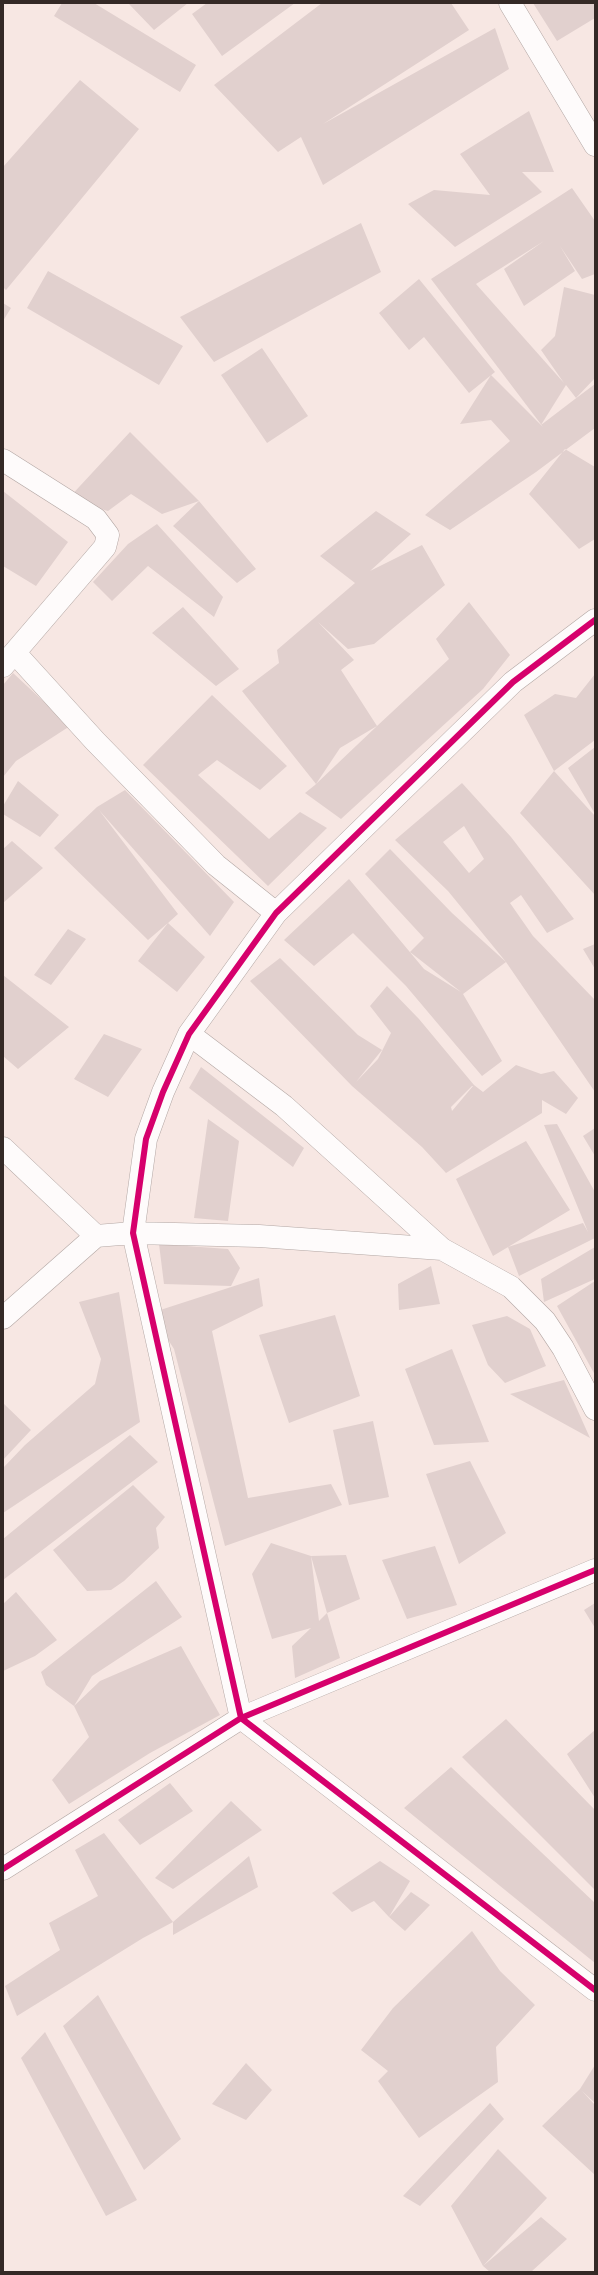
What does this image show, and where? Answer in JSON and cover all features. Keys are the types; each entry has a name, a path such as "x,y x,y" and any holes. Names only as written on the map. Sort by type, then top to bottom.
{"street":[{"path":"510,3 595,144"},
{"path":"3,460 96,518 108,535 105,547 9,660 95,741 211,859 276,913"},
{"path":"595,620 513,682 276,913 189,1034 163,1092 146,1139 133,1233 241,1718 595,1990"},
{"path":"189,1034 284,1106 442,1249 511,1287 545,1320 563,1348 595,1409"},
{"path":"3,1148 96,1236"},
{"path":"3,1318 96,1236 133,1233 260,1236 442,1249"},
{"path":"3,1869 241,1718 595,1570"}],"building":[{"path":"62,3 94,3 196,65 180,92 54,16"},
{"path":"128,3 188,3 154,30"},
{"path":"207,3 295,3 222,56 192,14"},
{"path":"322,3 451,3 469,30 323,124 495,28 509,69 323,185 301,137 278,152 214,85"},
{"path":"533,3 595,3 595,18 557,41"},
{"path":"80,80 139,129 6,290 3,287 3,167"},
{"path":"529,111 554,172 522,172 542,192 455,247 408,204 434,190 490,195 460,154"},
{"path":"572,188 595,221 595,274 582,279 560,246 575,271 524,306 504,269 544,241 476,284 564,383 541,350 555,336 564,287 595,295 595,378 576,398 566,385 541,425 431,279"},
{"path":"361,223 381,272 214,362 180,317"},
{"path":"48,271 183,346 159,385 27,308"},
{"path":"419,279 495,372 469,393 424,337 409,350 379,313"},
{"path":"3,303 11,308 3,321"},
{"path":"262,348 308,416 267,443 221,375"},
{"path":"491,375 541,425 595,384 595,428 536,472 450,530 425,515 510,441 491,420 460,424"},
{"path":"130,432 199,501 162,514 131,494 108,511 67,500"},
{"path":"565,449 595,467 595,539 579,549 529,494"},
{"path":"3,491 68,542 36,586 3,566"},
{"path":"199,501 256,569 237,583 173,526"},
{"path":"376,511 411,534 370,571 422,545 445,585 374,644 348,649 318,622 354,660 341,670 377,726 340,748 316,784 242,691 279,663 277,650 355,583 320,556"},
{"path":"157,524 223,597 214,617 148,566 112,601 93,582 128,544"},
{"path":"469,602 510,655 483,689 341,819 305,793 449,659 436,639"},
{"path":"183,607 239,669 216,686 152,633"},
{"path":"13,673 70,726 16,761 3,777 3,685"},
{"path":"595,674 595,740 554,771 524,715 555,694 576,698"},
{"path":"212,695 287,766 260,790 217,760 198,775 269,839 300,812 327,828 268,886 143,765"},
{"path":"595,747 595,814 568,768"},
{"path":"554,771 595,816 595,895 520,813"},
{"path":"18,781 59,815 40,837 3,814 3,806"},
{"path":"462,783 511,837 574,919 547,933 521,895 510,903 533,936 595,1000 595,1092 506,962 448,891 395,840","holes":["464,826 484,859 469,873 443,842"]},
{"path":"125,790 234,902 210,936 99,810 178,914 148,940 54,848 97,807"},
{"path":"12,841 43,868 3,903 3,849"},
{"path":"390,849 452,913 506,962 463,994 502,1061 482,1076 406,986 353,933 314,966 284,940 349,879 424,969 461,992 410,952 424,938 365,874"},
{"path":"168,923 205,957 177,992 138,961"},
{"path":"68,929 86,939 51,985 34,975"},
{"path":"595,944 595,969 583,949"},
{"path":"280,958 358,1035 382,1050 356,1082 378,1059 391,1033 370,1006 387,986 419,1019 474,1085 483,1092 516,1065 541,1074 554,1071 578,1098 566,1114 542,1100 542,1113 446,1173 422,1147 352,1086 250,981","holes":["473,1086 452,1111 451,1107"]},
{"path":"3,975 69,1027 18,1069 3,1056"},
{"path":"104,1034 142,1049 108,1097 74,1079"},
{"path":"201,1067 304,1148 293,1167 189,1088"},
{"path":"208,1119 239,1141 228,1221 194,1218"},
{"path":"557,1124 595,1192 595,1238 519,1276 508,1247 583,1223 588,1232 544,1125"},
{"path":"595,1128 595,1156 583,1136"},
{"path":"526,1141 570,1210 493,1256 456,1179"},
{"path":"159,1244 228,1249 240,1268 231,1286 164,1284"},
{"path":"595,1247 595,1279 544,1302 541,1279"},
{"path":"431,1266 440,1304 399,1310 398,1284"},
{"path":"259,1278 263,1306 212,1331 248,1498 331,1484 342,1505 225,1546 174,1349 151,1313"},
{"path":"595,1281 595,1375 557,1306"},
{"path":"119,1292 140,1422 3,1513 3,1468 25,1445 95,1384 101,1359 79,1302"},
{"path":"335,1315 360,1396 289,1423 259,1335"},
{"path":"507,1316 530,1329 546,1366 505,1383 488,1365 472,1325"},
{"path":"452,1349 489,1442 434,1445 405,1369"},
{"path":"564,1380 590,1438 510,1394"},
{"path":"3,1403 31,1430 3,1460"},
{"path":"373,1421 389,1497 349,1505 333,1430"},
{"path":"130,1435 158,1462 3,1580 3,1539"},
{"path":"470,1461 506,1533 459,1564 426,1474"},
{"path":"133,1485 165,1517 156,1528 159,1548 124,1581 111,1590 87,1591 53,1550"},
{"path":"271,1543 311,1556 319,1621 327,1613 340,1658 295,1678 292,1646 311,1628 272,1639 252,1574"},
{"path":"435,1546 457,1605 407,1619 382,1560"},
{"path":"346,1555 360,1599 327,1613 311,1556"},
{"path":"156,1581 182,1617 92,1676 74,1706 46,1685 41,1672"},
{"path":"16,1592 57,1640 35,1656 3,1671 3,1604"},
{"path":"595,1603 595,1628 584,1610"},
{"path":"181,1646 220,1715 150,1753 69,1804 52,1780 89,1737 74,1706 100,1681"},
{"path":"506,1719 595,1810 595,1890 462,1757"},
{"path":"595,1730 595,1798 567,1754"},
{"path":"451,1767 595,1903 595,1963 404,1808"},
{"path":"170,1783 193,1811 140,1845 118,1820"},
{"path":"231,1801 262,1830 173,1889 155,1878"},
{"path":"104,1833 173,1922 143,1938 17,2016 5,1986 60,1950 49,1923 98,1896 75,1850"},
{"path":"249,1856 258,1887 173,1935 173,1922"},
{"path":"380,1861 410,1881 389,1917 374,1901 352,1912 332,1893"},
{"path":"411,1892 430,1905 405,1931 389,1917"},
{"path":"472,1931 500,1971 535,2005 496,2047 498,2082 419,2138 378,2081 388,2071 361,2050 393,2008"},
{"path":"98,1995 181,2139 144,2170 63,2026"},
{"path":"45,2032 137,2200 106,2216 21,2058"},
{"path":"246,2063 272,2090 246,2120 212,2104"},
{"path":"595,2065 595,2103 582,2091 595,2105 595,2175 542,2126 580,2089"},
{"path":"490,2103 504,2119 420,2206 403,2196"},
{"path":"498,2149 547,2198 483,2266 451,2206"},
{"path":"541,2217 567,2239 531,2272 490,2272 483,2266"}],"cycle path":[{"path":"595,620 513,682 276,913 189,1034 163,1092 146,1139 133,1233 241,1718 595,1990"},
{"path":"3,1869 241,1718 595,1570"}]}
